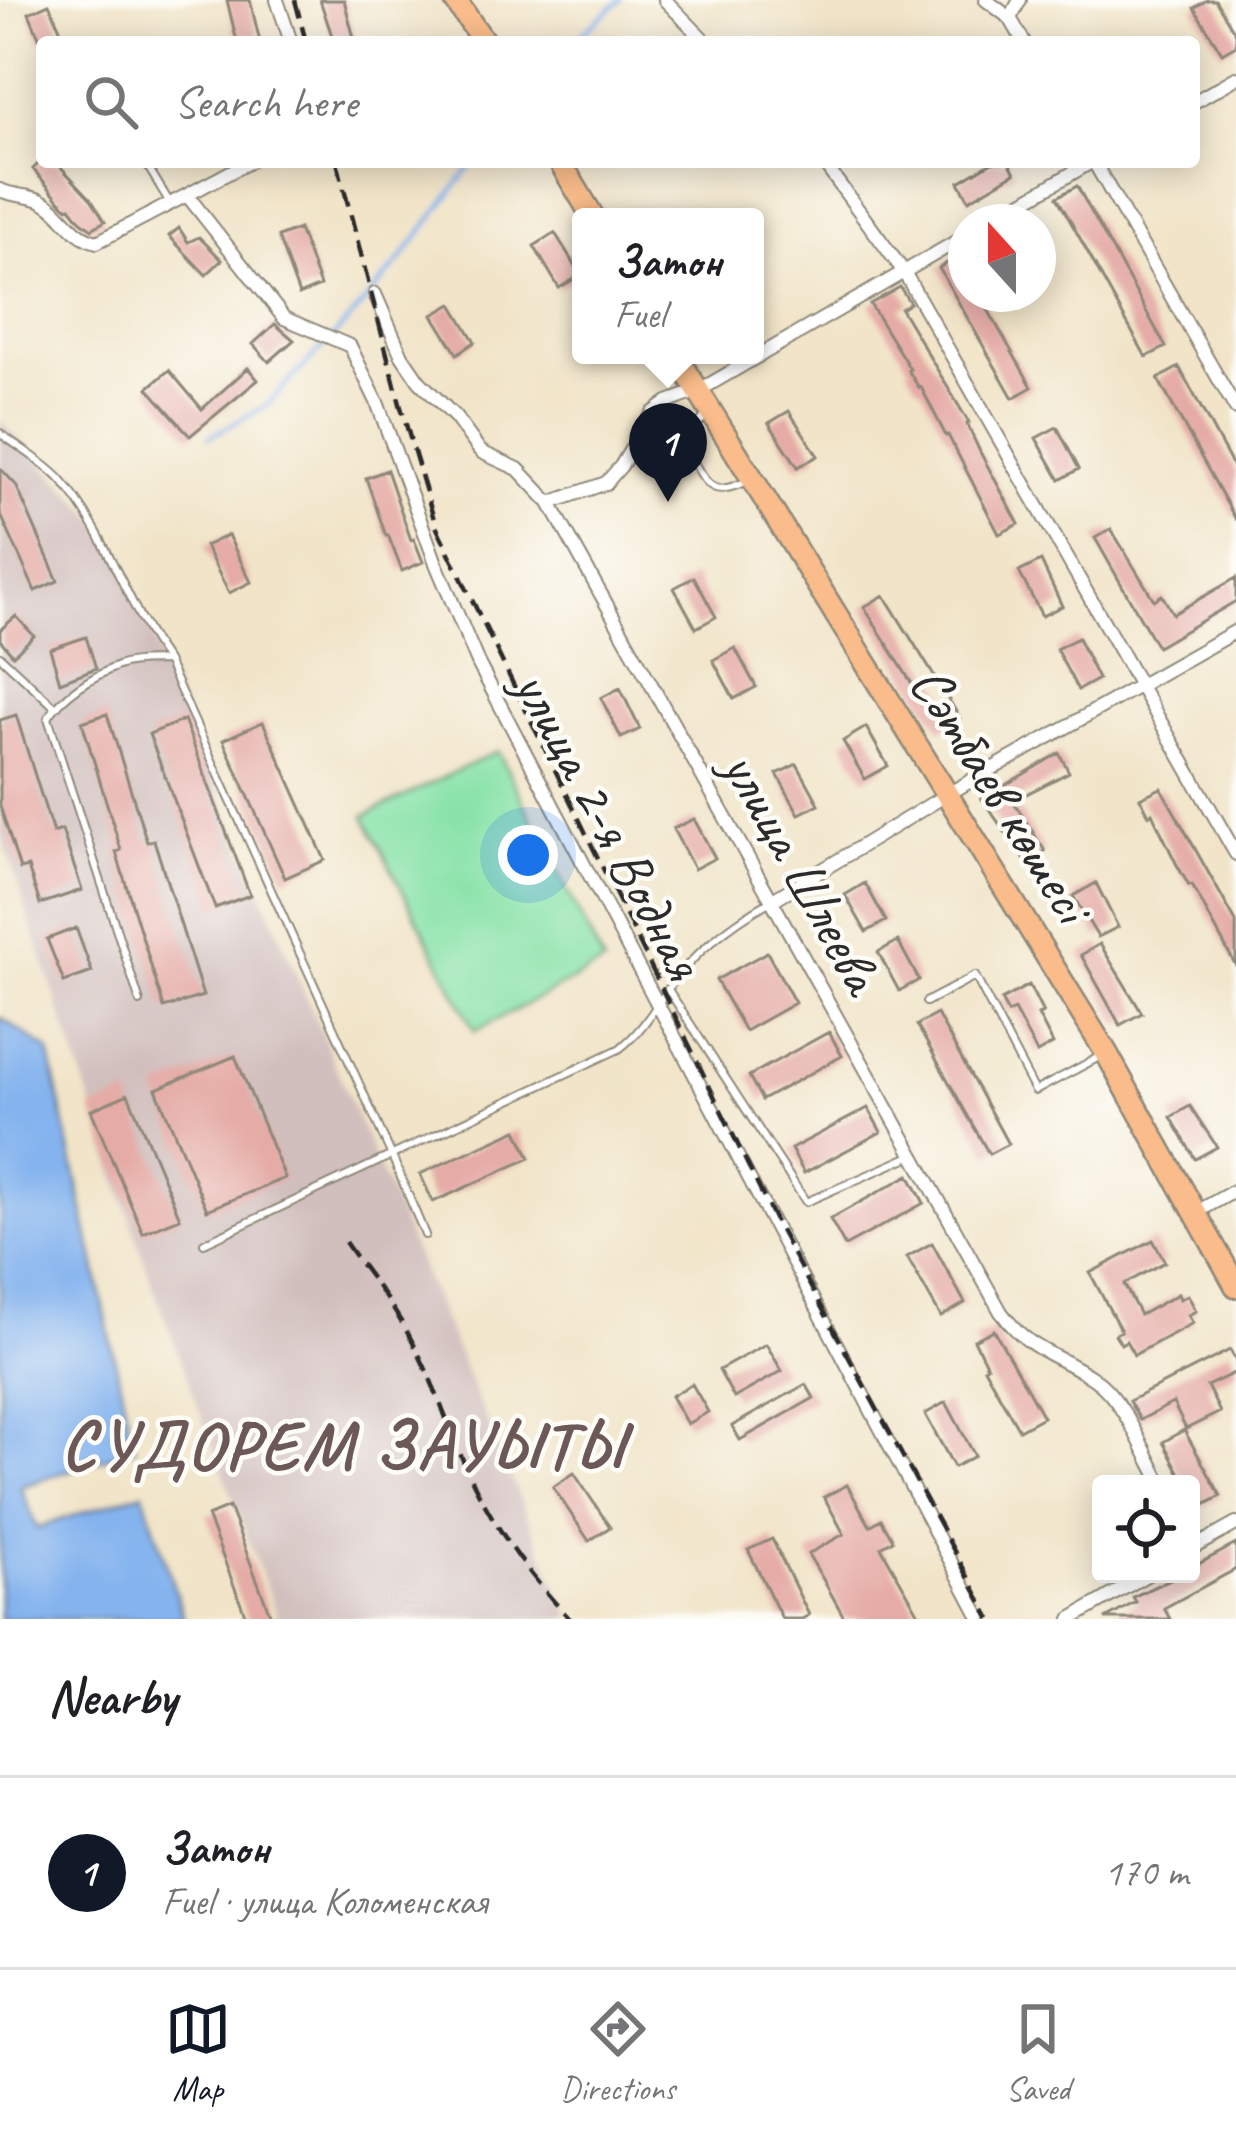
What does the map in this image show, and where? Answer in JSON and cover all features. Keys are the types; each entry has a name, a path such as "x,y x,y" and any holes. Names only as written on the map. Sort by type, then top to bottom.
{"main road":[{"path":"455,0 480,36"},
{"path":"564,168 588,208"},
{"name":"Сәтбаев көшесі","path":"682,364 1106,1054 1236,1286"}],"street":[{"path":"277,0 289,36"},
{"path":"665,0 700,36"},
{"path":"986,0 1010,19 1020,36"},
{"path":"1010,19 1019,0"},
{"path":"1200,99 1236,78"},
{"path":"0,190 44,202 77,234 98,242 238,168"},
{"path":"827,168 904,272 1236,854"},
{"path":"1020,204 1082,168"},
{"path":"1095,168 1236,409"},
{"name":"улица 2-я Водная","path":"188,195 284,319 350,346 377,402 478,663 981,1619"},
{"path":"764,362 948,246"},
{"name":"улица Шлеева","path":"375,294 418,381 455,417 481,452 518,469 550,503 1009,1322 1035,1347 1098,1381 1119,1407 1157,1475"},
{"path":"550,503 606,483 653,413 668,403 704,400 760,364"},
{"path":"771,901 946,795 1236,631"},
{"path":"1195,1213 1236,1190"},
{"path":"1200,1540 1236,1524"},
{"path":"1071,1619 1133,1583"}],"lane":[{"path":"149,168 170,203"},
{"path":"704,400 687,448 704,479 717,490 753,480"},
{"path":"0,433 59,478 92,526 166,661 425,1235"},
{"path":"0,656 55,707"},
{"path":"140,1002 48,718 75,690 119,665 166,661"},
{"path":"204,1244 619,1049 638,1035 696,957 737,920 771,901"},
{"path":"926,1002 975,976 1035,1091 1106,1054"},
{"path":"668,989 806,1202 913,1154"}],"shaded area":[{"name":"СУДОРЕМ ЗАУЫТЫ","path":"0,420 107,530 571,1619 278,1619 151,1281 0,832"}],"green space":[{"path":"498,751 604,964 475,1031 364,816"}],"water":[{"path":"0,1017 49,1051 134,1448 21,1487 37,1528 143,1492 184,1619 0,1619"}],"building":[{"path":"227,0 250,0 259,36 236,36"},
{"path":"320,0 344,0 353,36 332,36"},
{"path":"1215,0 1236,34 1236,45 1222,53 1194,8"},
{"path":"49,4 63,36 39,36 29,13"},
{"path":"62,168 105,221 92,229 33,169"},
{"path":"982,168 1012,168 1015,173 969,200 959,182"},
{"path":"1077,186 1166,347 1146,357 1057,197"},
{"path":"179,228 188,242 199,237 222,260 206,275 169,236"},
{"path":"299,229 320,286 299,295 278,237"},
{"path":"555,233 572,260 572,280 559,288 534,246"},
{"path":"948,262 948,284 939,268"},
{"path":"900,287 910,303 901,309 969,423 1019,524 999,534 948,435 870,304"},
{"path":"452,304 475,342 457,354 433,315"},
{"path":"964,312 989,312 1032,387 1013,398"},
{"path":"275,324 294,340 269,362 253,344"},
{"path":"1179,367 1236,472 1236,520 1158,379"},
{"path":"248,368 258,380 190,436 148,388 169,370 202,409"},
{"path":"789,411 818,456 798,467 769,423"},
{"path":"1057,427 1079,469 1060,480 1036,438"},
{"path":"0,468 16,485 58,581 35,591 0,513"},
{"path":"387,470 423,562 402,571 366,478"},
{"path":"1111,529 1154,600 1162,595 1173,614 1236,578 1236,601 1157,647 1095,538"},
{"path":"228,535 251,582 229,593 205,546"},
{"path":"1041,561 1062,606 1042,616 1019,572"},
{"path":"694,577 716,617 696,628 674,588"},
{"path":"884,595 960,718 941,730 864,607"},
{"path":"16,616 34,636 13,655 0,640 0,630"},
{"path":"86,637 96,668 60,682 50,649"},
{"path":"1078,638 1098,679 1078,690 1056,649"},
{"path":"735,648 756,687 734,699 713,660"},
{"path":"620,688 640,729 621,738 601,698"},
{"path":"107,714 147,842 154,840 203,996 164,1008 82,722"},
{"path":"16,715 53,833 62,830 82,890 40,904 28,867 20,869 0,806 0,720"},
{"path":"184,720 250,895 215,908 149,734"},
{"path":"263,722 325,860 285,878 223,740"},
{"path":"866,727 888,766 865,779 843,741"},
{"path":"1059,753 1069,772 1013,801 1045,851 1027,863 982,799"},
{"path":"797,764 819,804 799,814 777,774"},
{"path":"1161,788 1236,922 1236,966 1140,798"},
{"path":"694,819 715,858 694,869 673,829"},
{"path":"865,883 886,921 866,932 845,895"},
{"path":"1096,883 1118,927 1098,937 1073,896"},
{"path":"76,928 92,972 64,982 47,939"},
{"path":"898,941 919,980 899,991 878,952"},
{"path":"1100,944 1142,1013 1120,1025 1081,955"},
{"path":"767,952 795,1003 745,1031 716,980"},
{"path":"1029,985 1053,1044 1037,1053 1014,1010 1008,1013 1001,1000"},
{"path":"937,1014 1008,1144 989,1154 917,1025"},
{"path":"829,1032 842,1056 762,1100 749,1076"},
{"path":"235,1056 285,1178 207,1210 156,1089"},
{"path":"128,1094 180,1218 143,1233 91,1110"},
{"path":"1190,1106 1217,1147 1195,1159 1171,1117"},
{"path":"868,1108 881,1132 804,1173 791,1149"},
{"path":"517,1130 530,1158 433,1202 420,1174"},
{"path":"909,1175 924,1203 845,1246 830,1219"},
{"path":"1153,1240 1165,1262 1124,1284 1140,1315 1178,1294 1180,1299 1188,1295 1196,1311 1188,1315 1193,1323 1134,1355 1115,1334 1121,1331 1090,1273"},
{"path":"932,1243 965,1303 941,1317 907,1257"},
{"path":"994,1330 1043,1417 1019,1430 974,1340"},
{"path":"766,1344 782,1371 734,1398 719,1370"},
{"path":"1230,1350 1236,1372 1207,1386 1220,1412 1186,1429 1173,1403 1140,1420 1129,1401"},
{"path":"692,1384 708,1412 687,1424 671,1396"},
{"path":"806,1384 814,1398 740,1440 732,1426"},
{"path":"946,1402 975,1456 954,1467 925,1414"},
{"path":"1184,1430 1221,1496 1201,1507 1200,1475 1181,1475 1163,1442"},
{"path":"574,1473 610,1527 589,1541 553,1487"},
{"path":"847,1485 870,1526 881,1519 893,1540 881,1547 922,1619 845,1619 808,1554 844,1534 824,1497"},
{"path":"229,1507 272,1619 247,1619 207,1516"},
{"path":"772,1539 809,1615 802,1619 782,1619 748,1550"},
{"path":"1236,1544 1236,1569 1164,1608 1170,1619 1105,1619 1136,1602 1133,1597 1162,1583 1200,1583 1200,1563"}],"waterway":[{"path":"579,36 621,0"},
{"path":"209,437 266,406 350,319 470,168"}],"railway":[{"path":"295,0 304,36"},
{"path":"339,168 436,526 777,1225 991,1619"},
{"path":"345,1242 412,1341 494,1521 570,1619"}],"place":[{"name":"Затон","path":"668,502"}],"district":[{"name":"СУДОРЕМ ЗАУЫТЫ","path":"343,1444"}]}
